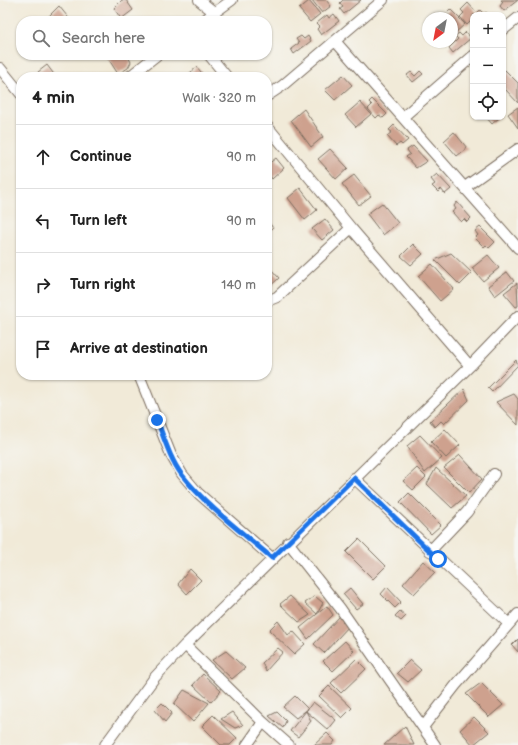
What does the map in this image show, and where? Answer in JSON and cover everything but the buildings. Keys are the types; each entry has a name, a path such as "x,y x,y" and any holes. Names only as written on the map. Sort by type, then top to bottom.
{"street":[{"path":"199,0 215,13"},
{"path":"210,16 232,0"},
{"path":"272,92 383,0"},
{"path":"506,28 518,18"},
{"path":"335,41 364,76 403,117 518,248"},
{"path":"403,117 470,59"},
{"path":"136,72 151,60"},
{"path":"213,60 223,72"},
{"path":"0,68 16,88"},
{"path":"272,132 351,228 470,366"},
{"path":"465,188 518,149"},
{"path":"272,299 277,297 351,228"},
{"path":"105,745 156,677 185,645 288,542 470,366 518,316"},
{"path":"140,380 171,455 182,474 198,493 272,558"},
{"path":"430,551 467,512 494,474"},
{"path":"354,478 509,624"},
{"path":"288,542 340,608 436,745"},
{"path":"424,726 456,685 518,614"},
{"path":"185,645 288,745"},
{"path":"247,745 263,722"}],"route":[{"path":"157,420 171,455 182,474 198,493 272,558 354,478 405,525 438,559"}]}
